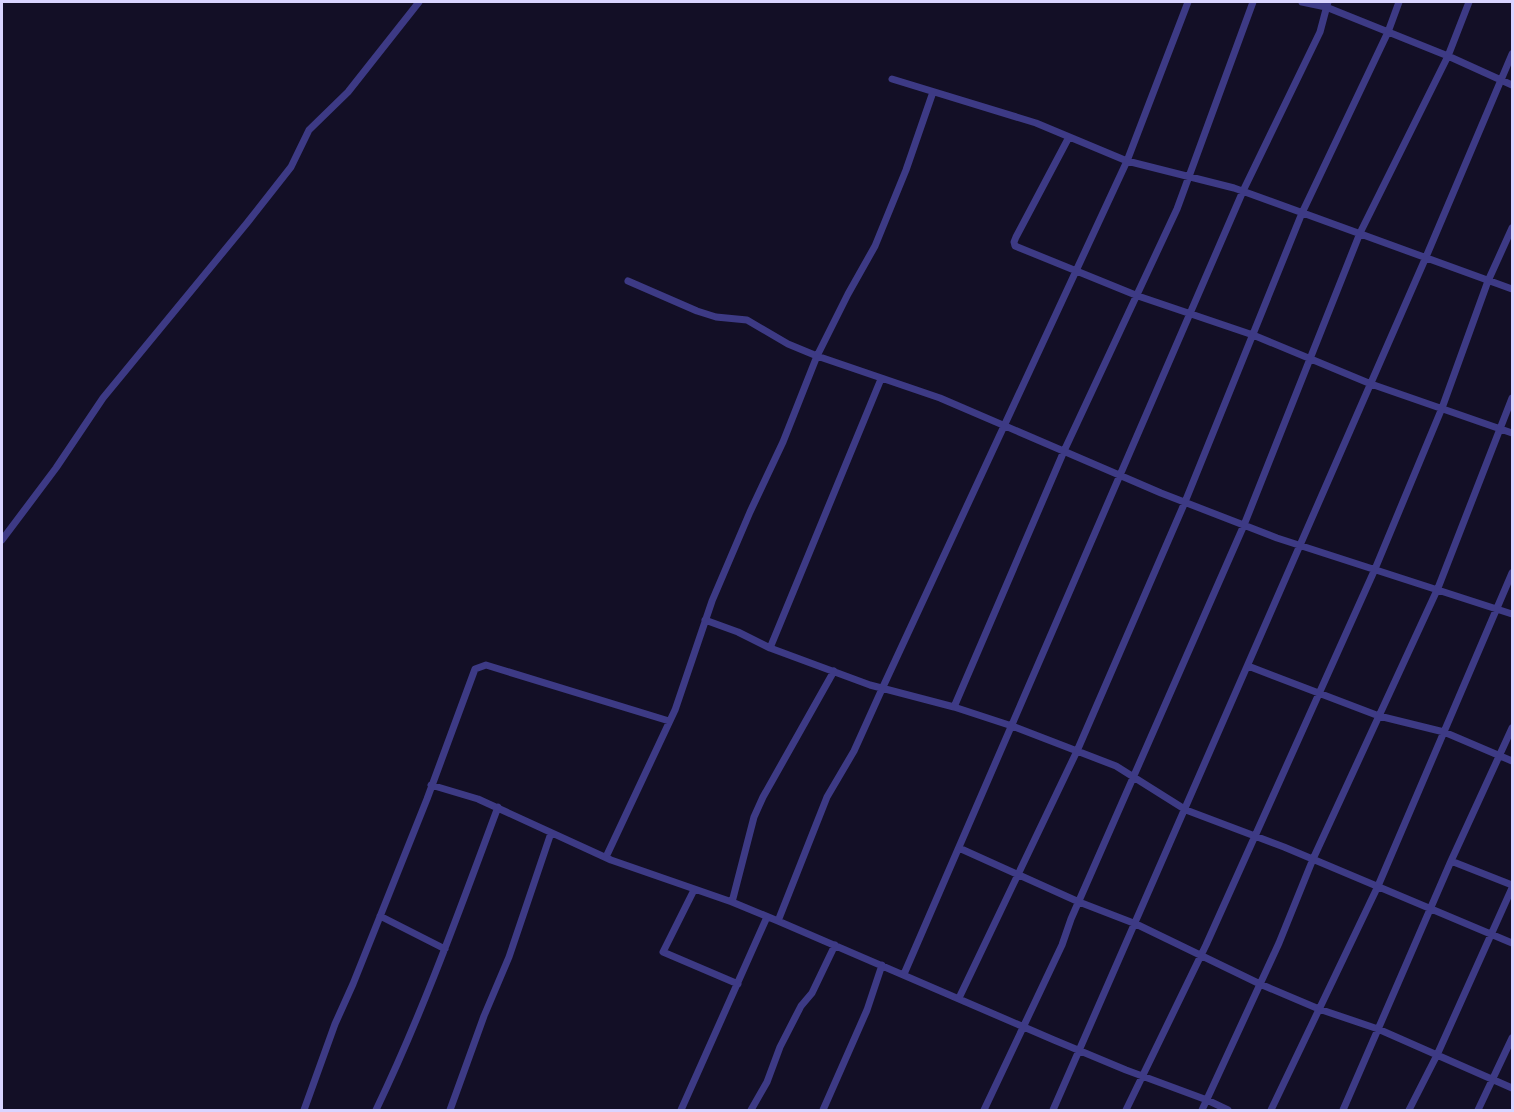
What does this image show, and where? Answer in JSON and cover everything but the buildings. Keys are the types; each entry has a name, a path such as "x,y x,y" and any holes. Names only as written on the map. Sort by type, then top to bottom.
{"street":[{"path":"2,540 56,468 103,398 291,167 309,130 348,93 419,2"},
{"path":"778,921 827,797 854,751 1127,160 1188,2"},
{"path":"954,707 1064,451 1177,209 1253,2"},
{"path":"1302,2 1327,4 1512,85"},
{"path":"959,998 1077,751 1185,502 1302,213 1388,32 1399,2"},
{"path":"984,1110 1062,945 1071,919 1244,525 1360,233 1448,56 1469,2"},
{"path":"904,974 1243,191 1320,32 1327,4"},
{"path":"1053,1110 1081,1051 1301,546 1512,54"},
{"path":"892,79 1036,123 1127,160 1243,191 1512,289"},
{"path":"606,857 669,721 705,620 750,512 783,442 817,356 875,246 906,170 933,92"},
{"path":"1069,136 1014,242 1015,246 1138,296 1253,335 1371,384 1512,433"},
{"path":"1126,1110 1201,956 1375,569 1442,408 1488,281 1512,228"},
{"path":"628,281 716,317 747,320 788,344 817,356 940,398 1244,525 1301,546 1438,588 1512,614"},
{"path":"770,648 881,379"},
{"path":"1202,1110 1260,984 1313,859 1438,588 1512,398"},
{"path":"1271,1110 1378,886 1512,573"},
{"path":"705,620 738,632 770,648 834,671 882,688 954,707 1012,726 1116,766 1186,810 1313,859 1512,942"},
{"path":"304,1110 335,1024 380,916 475,669 486,665 669,721"},
{"path":"1248,666 1379,716 1444,732 1512,761"},
{"path":"732,902 754,818 763,797 834,671"},
{"path":"1343,1110 1451,861 1512,728"},
{"path":"431,785 498,807 606,857 732,902 1081,1051 1227,1110"},
{"path":"376,1110 392,1078 445,949 498,807"},
{"path":"450,1110 483,1016 508,957 551,833"},
{"path":"959,848 1079,902 1136,924 1260,984 1319,1009 1378,1029 1512,1088"},
{"path":"1409,1110 1437,1055 1512,887 1451,861"},
{"path":"694,890 663,952 738,984"},
{"path":"380,916 445,949"},
{"path":"681,1110 767,917"},
{"path":"751,1110 767,1082 780,1047 801,1006 812,993 835,945"},
{"path":"823,1110 867,1010 882,965"},
{"path":"1478,1110 1512,1038"}]}
